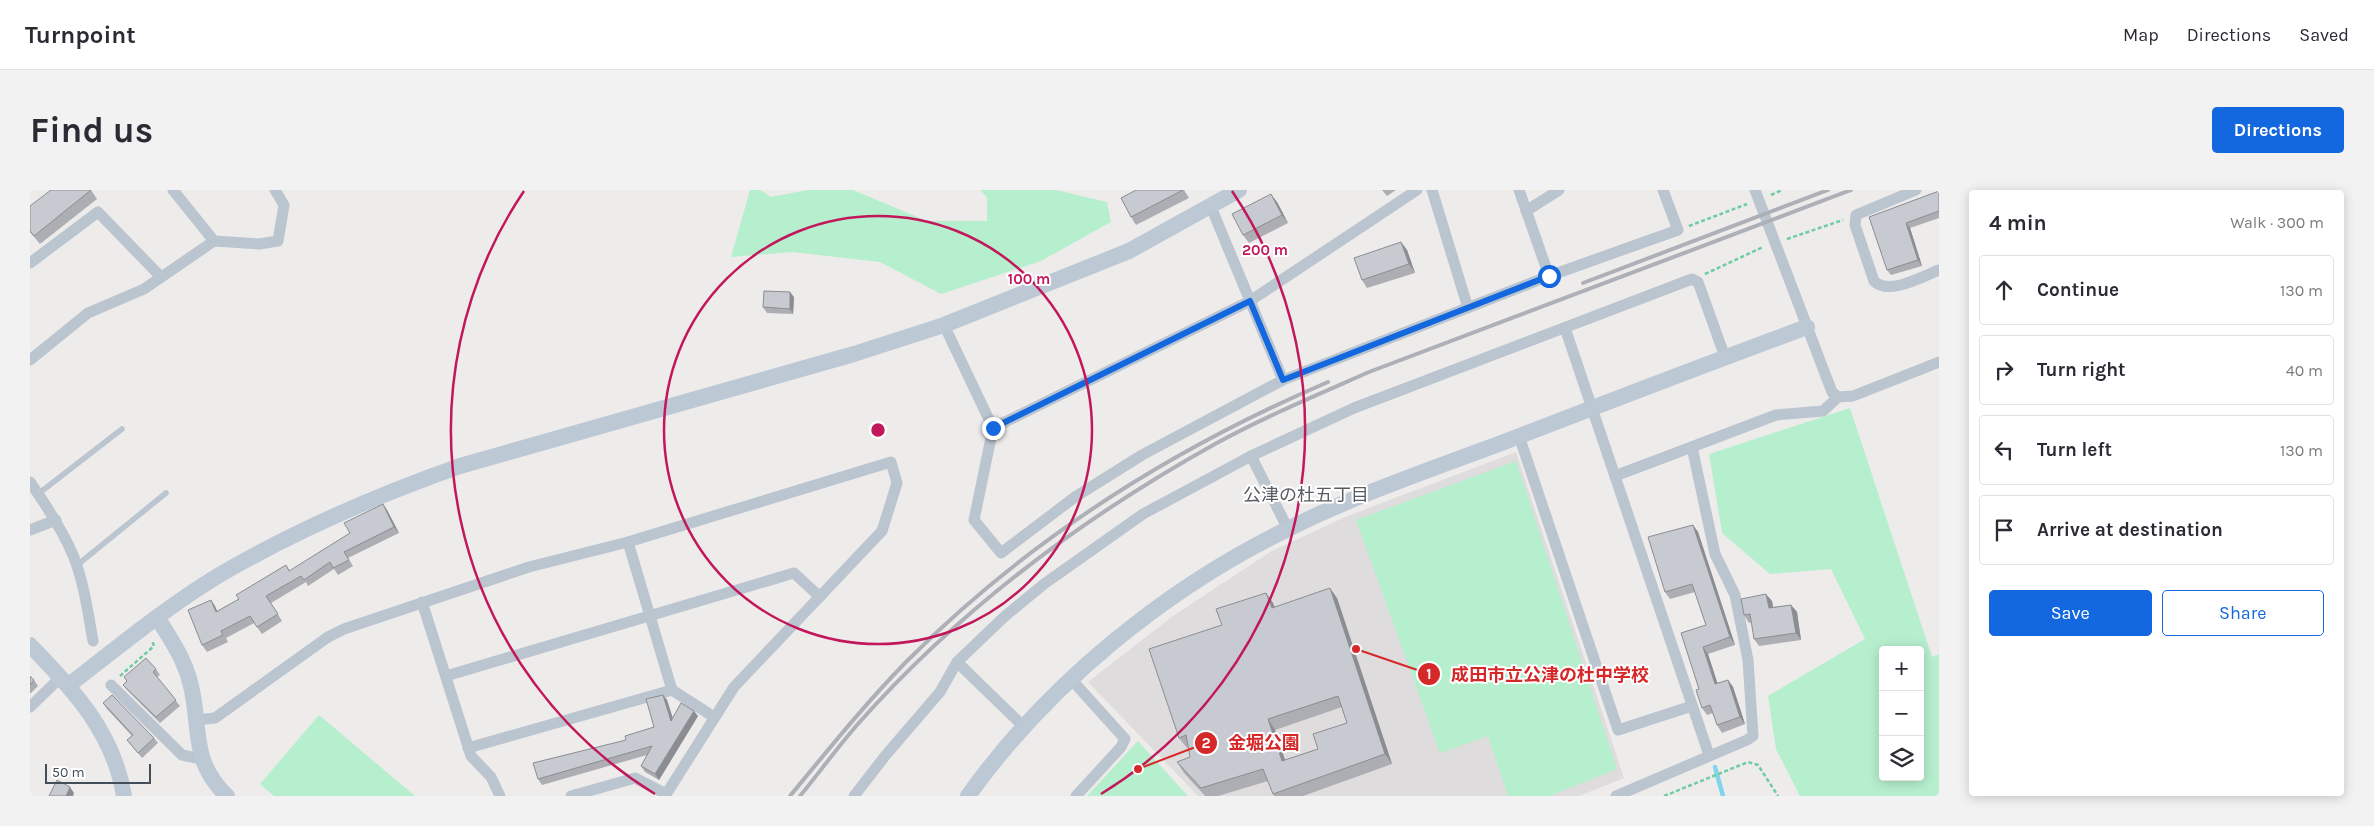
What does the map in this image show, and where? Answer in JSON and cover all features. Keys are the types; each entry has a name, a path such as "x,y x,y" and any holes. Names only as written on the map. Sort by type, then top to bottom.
{"street":[{"path":"173,190 214,241"},
{"path":"30,360 88,313 144,289 214,241 259,244 278,241 284,205 275,190"},
{"path":"30,707 214,578 275,543 335,514 400,487 460,466 854,354 944,325 1129,251 1240,190"},
{"path":"993,428 1250,301 1418,190"},
{"path":"1432,190 1468,308"},
{"path":"1519,190 1549,276"},
{"path":"1526,211 1560,190"},
{"path":"944,325 993,428 974,520 1001,553 1075,496 1142,455 1283,380 1549,276 1678,230 1663,190"},
{"path":"1916,190 1856,215 1855,225 1874,281 1879,286 1890,289 1939,270"},
{"path":"1758,198 1832,392 1838,398"},
{"path":"1211,207 1283,380"},
{"path":"30,263 98,212 161,277"},
{"path":"854,796 885,756 940,692 957,662 1004,617 1044,584 1143,514 1251,456 1354,408 1692,279 1698,282 1725,357"},
{"path":"968,796 993,761 1071,679 1135,626 1182,592 1236,557 1288,528 1324,512 1518,436 1807,327"},
{"path":"1565,328 1709,755"},
{"path":"1615,476 1776,414 1823,411 1838,398 1853,396 1939,362"},
{"path":"1518,436 1618,730 1692,706"},
{"path":"1616,796 1753,736 1748,660 1735,595 1715,554 1692,446"},
{"path":"1251,456 1288,528"},
{"path":"195,720 215,718 328,637 344,629 529,567 628,542 891,462 897,483 882,531 734,687 666,795 635,778 570,796"},
{"path":"30,482 56,520 76,566 88,608 93,641"},
{"path":"30,530 56,520"},
{"path":"628,542 672,690 714,717"},
{"path":"446,676 794,573 820,597"},
{"path":"422,602 471,756 491,777 500,796"},
{"path":"157,617 179,652 190,680 201,759 210,776 227,796"},
{"path":"30,644 65,681 106,737 121,778 124,796"},
{"path":"957,662 1025,728"},
{"path":"1071,679 1125,739 1122,747 1076,796"},
{"path":"111,685 182,755 201,759"},
{"path":"468,748 672,690"}],"lane":[{"path":"38,494 122,429"},
{"path":"76,566 166,492"}],"path":[{"path":"1678,230 1782,190"},
{"path":"1698,282 1707,271 1775,241 1856,215"},
{"path":"111,685 154,646 152,638"},
{"path":"1664,796 1748,762 1758,765 1778,796"}],"shaded area":[{"path":"1516,452 1624,778 1579,796 1198,796 1088,682 1173,616 1270,552 1345,517"}],"green space":[{"path":"750,190 760,190 771,197 807,190 853,190 927,221 987,221 987,197 980,190 1056,190 1107,202 1111,222 1041,261 941,294 880,262 792,252 731,257"},
{"path":"1850,408 1932,657 1939,654 1939,796 1800,796 1776,749 1768,696 1865,639 1831,569 1770,574 1722,533 1709,454"},
{"path":"1516,461 1617,769 1550,796 1508,796 1488,736 1440,753 1356,520"},
{"path":"319,715 415,796 274,796 260,784"},
{"path":"1138,741 1188,796 1087,796"}],"building":[{"path":"51,190 91,190 34,236 30,231 30,206"},
{"path":"1136,190 1183,190 1131,217 1121,198"},
{"path":"1939,191 1939,211 1906,223 1918,260 1887,270 1869,217"},
{"path":"1271,194 1282,215 1243,235 1232,214"},
{"path":"1401,242 1409,264 1362,280 1354,258"},
{"path":"764,291 790,292 790,309 763,307"},
{"path":"383,504 394,527 344,552 349,560 333,568 330,562 304,580 301,576 266,596 278,614 257,627 250,616 221,631 223,635 202,645 188,610 211,600 216,612 239,599 236,595 286,565 289,571 350,533 344,523"},
{"path":"1693,525 1730,637 1703,647 1715,684 1728,680 1740,717 1717,725 1710,705 1702,708 1696,690 1699,689 1681,633 1706,625 1692,584 1665,592 1648,537"},
{"path":"1330,588 1385,754 1273,794 1263,769 1201,788 1177,762 1190,757 1186,735 1179,738 1149,649 1222,625 1216,609 1266,593 1272,608","holes":["1338,696 1347,723 1313,734 1318,749 1282,761 1268,719"]},
{"path":"1766,594 1769,608 1791,605 1796,633 1754,639 1750,614 1744,615 1741,599"},
{"path":"146,658 156,669 153,672 176,700 156,717 123,685 127,681 124,677"},
{"path":"30,676 34,680 30,685"},
{"path":"112,695 154,738 138,753 127,740 133,735 103,703"},
{"path":"663,695 671,721 681,703 694,711 655,774 641,766 652,746 538,779 533,763 626,740 625,736 654,727 646,699"},
{"path":"57,780 70,787 66,796 49,796"}],"waterway":[{"path":"1715,767 1723,796"}],"railway":[{"path":"1583,283 1828,190"},
{"path":"800,796 857,725 896,683 937,643 980,606 1024,569 1070,535 1117,503 1215,444 1272,415 1369,372 1851,190"},
{"path":"790,796 861,711 906,662 952,618 1051,538 1158,468 1213,437 1270,408 1328,382"}],"place":[{"name":"成田市立公津の杜中学校","path":"1356,649"},
{"name":"金堀公園","path":"1138,769"}],"district":[{"name":"公津の杜五丁目","path":"1306,495"}],"route":[{"path":"993,428 1250,301 1283,380 1549,276"}]}
